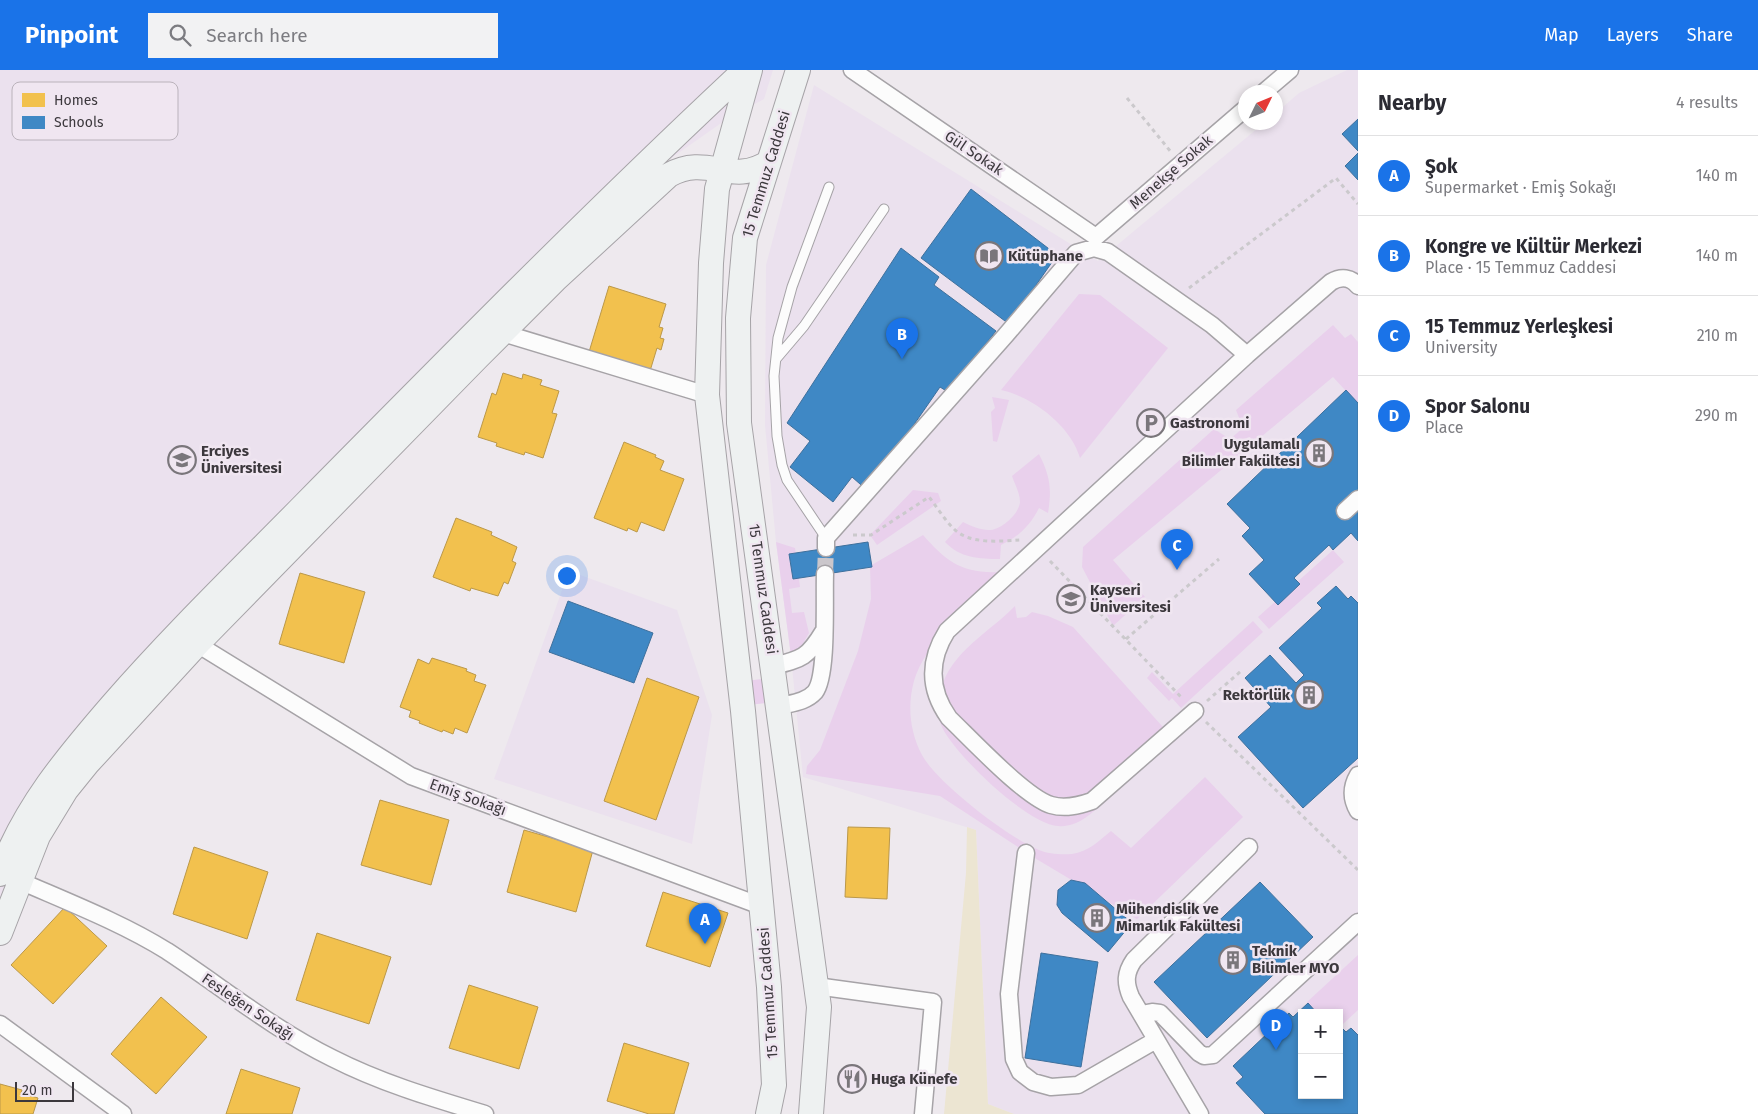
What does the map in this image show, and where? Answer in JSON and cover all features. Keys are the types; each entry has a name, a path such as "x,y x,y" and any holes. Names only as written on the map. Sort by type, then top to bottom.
{"main road":[{"path":"0,933 10,878 9,850 43,789 63,762 193,616 604,203 745,70"},
{"name":"15 Temmuz Caddesi","path":"750,70 717,188 712,253 707,395 739,670 769,987 774,1085 768,1114"},
{"name":"15 Temmuz Caddesi","path":"795,72 745,238 738,318 740,423 780,706 819,1008 811,1114"},
{"path":"10,878 66,790 87,764 198,644 555,280 669,175 692,166 743,173 752,171 769,162"},
{"path":"739,670 774,666"},
{"path":"743,711 780,706"}],"street":[{"name":"Gül Sokak","path":"852,70 1096,237"},
{"path":"1272,85 1290,70"},
{"name":"Menekşe Sokak","path":"1096,237 1238,115"},
{"path":"828,540 1076,253 1094,248 1108,252 1212,325 1247,355"},
{"path":"1195,711 1092,801 1072,807 1051,805 1031,794 949,718 941,707 934,685 934,664 940,642 947,631 1247,355 1331,282 1343,278 1350,279 1358,286"},
{"path":"503,333 707,395"},
{"path":"1345,511 1358,499"},
{"path":"780,706 804,700 814,693 819,685 823,668 825,574"},
{"path":"774,666 802,657 812,650 823,632"},
{"name":"Emiş Sokağı","path":"198,644 411,776 761,906"},
{"path":"1358,775 1354,781 1352,797 1358,811"},
{"path":"1200,1114 1127,989 1126,979 1130,966 1249,847"},
{"path":"1026,853 1009,994 1014,1059 1020,1072 1025,1077 1042,1085 1060,1088 1078,1085 1156,1040"},
{"name":"Fesleğen Sokağı","path":"10,878 88,911 165,950 277,1027 331,1058 392,1085 485,1114"},
{"path":"1141,1014 1160,1013 1199,1053 1208,1056 1213,1055 1358,922"},
{"path":"816,986 933,1002 923,1114"},
{"path":"0,1024 123,1114"}],"lane":[{"path":"828,540 788,480 782,465 777,436 776,359 778,338 792,287 829,187"},
{"path":"776,359 804,326 884,209"}],"path":[{"path":"1127,98 1181,163"},
{"path":"1175,298 1336,178 1358,204"},
{"path":"828,540 838,535 871,535 929,497 950,526 962,535 986,541 1029,539 1195,711 1358,870"},
{"path":"1126,639 1219,559"},
{"path":"1195,711 1241,671"}],"shaded area":[{"name":"Erciyes Üniversitesi","path":"0,70 773,70 764,99 727,119 657,168 173,655 0,906"},
{"name":"Kayseri Üniversitesi","path":"1347,70 1358,70 1358,1114 1014,1114 988,1104 976,830 803,777 791,656 776,542 765,425 766,265 814,85 1098,261 1256,130 1283,130 1283,107 1299,93"},
{"path":"1079,294 1100,295 1168,348 1080,458 1068,435 1049,415 1026,399 1001,390"},
{"path":"1333,325 1345,338 1351,334 1358,342 1358,404 1333,377 1113,560 1145,597 1113,626 1082,567 1083,547 1214,429 1230,439 1243,428 1236,410"},
{"path":"992,397 1009,400 997,442 993,441 991,412 995,408"},
{"path":"1039,454 1046,469 1049,482 1048,513 1039,508 1023,530 1001,545 1000,559 977,558 963,554 945,542 963,522 979,529 989,530 999,527 1009,520 1019,507 1020,502 1012,476"},
{"path":"913,490 938,493 941,501 877,545 870,535"},
{"path":"923,535 939,552 956,564 975,571 1000,572 939,638 928,652 914,681 910,709 912,728 922,755 942,780 1010,834 1026,844 1051,853 1078,853 1093,845 1111,831 1131,848 1205,777 1243,817 1137,919 1038,860 940,796 806,774 807,766 820,750 858,651 871,599 870,566"},
{"path":"776,542 795,548 800,587 789,589 792,613 804,612 809,633 799,650 791,656"},
{"path":"1333,550 1344,562 1269,629 1258,617"},
{"path":"569,571 677,610 712,715 692,844 494,779"},
{"path":"1015,606 1017,618 1026,617 1032,612 1048,616 1073,627 1171,736 1097,809 1085,818 1069,825 1060,826 1045,822 1029,814 1011,801 961,754 949,739 939,719 940,694 953,664 972,644"},
{"path":"1253,621 1263,632 1181,708 1172,698 1169,701 1147,678 1152,672 1173,694"},
{"path":"762,679 765,703 749,705 745,681"},
{"path":"1358,955 1358,1010 1343,1024 1343,1009 1313,1009 1307,1002"}],"sand":[{"path":"967,827 976,830 988,1104 1014,1114 944,1114 966,873"}],"building: Homes":[{"path":"609,286 666,304 659,327 663,328 660,338 664,339 661,350 657,348 650,371 589,352"},
{"path":"503,373 522,379 523,374 542,380 540,385 559,391 552,413 557,414 543,458 525,452 524,455 496,446 497,443 478,437 492,393 496,395"},
{"path":"624,442 656,455 655,457 664,461 660,470 684,479 664,531 641,522 637,532 628,528 627,531 594,518"},
{"path":"456,518 492,532 491,535 517,547 512,561 516,563 508,584 504,582 498,596 471,588 470,591 433,577"},
{"path":"300,573 365,592 344,663 279,644"},
{"path":"432,658 467,669 466,671 476,675 474,681 486,685 467,733 455,728 453,734 443,730 442,732 419,723 420,721 409,717 411,711 400,707 418,659 429,664"},
{"path":"647,678 699,697 656,820 604,801"},
{"path":"380,800 449,820 431,885 361,865"},
{"path":"848,827 890,828 887,899 845,897"},
{"path":"524,830 593,850 576,912 507,892"},
{"path":"194,847 268,872 247,939 173,914"},
{"path":"663,892 728,913 710,967 646,946"},
{"path":"65,907 107,946 53,1004 11,965"},
{"path":"317,933 391,957 369,1024 296,1000"},
{"path":"469,985 538,1007 519,1069 449,1048"},
{"path":"161,997 207,1037 156,1094 111,1054"},
{"path":"624,1043 689,1063 674,1114 649,1114 607,1101"},
{"path":"241,1069 300,1088 292,1114 226,1114"},
{"path":"0,1084 22,1090 21,1093 38,1098 33,1114 0,1114"}],"building: Schools":[{"path":"1358,119 1358,151 1342,134"},
{"path":"1358,153 1358,180 1345,166"},
{"name":"Kütüphane","path":"971,189 1057,255 1009,324 921,258"},
{"path":"901,248 939,277 934,285 996,331 948,392 940,387 868,491 852,477 833,502 790,467 810,441 787,423"},
{"name":"Uygulamalı Bilimler Fakültesi","path":"1346,390 1358,403 1358,541 1351,533 1333,550 1329,545 1294,578 1300,584 1278,605 1249,574 1264,560 1242,536 1250,528 1227,504"},
{"path":"868,542 872,567 793,579 789,554"},
{"name":"Rektörlük","path":"1336,586 1348,599 1351,596 1358,603 1358,758 1303,808 1238,737 1271,707 1245,678 1270,655 1296,683 1304,675 1279,648 1322,608 1317,603"},
{"path":"568,601 653,633 634,683 549,652"},
{"name":"Mühendislik ve Mimarlık Fakültesi","path":"1071,880 1085,883 1132,923 1108,952 1062,913 1057,905 1058,890"},
{"name":"Teknik Bilimler MYO","path":"1260,882 1313,937 1207,1038 1154,982"},
{"path":"1041,953 1098,962 1081,1067 1025,1058"},
{"path":"1308,1003 1313,1009 1302,1009"},
{"path":"1298,1012 1298,1099 1343,1099 1343,1029 1346,1032 1351,1028 1358,1035 1358,1114 1265,1114 1236,1083 1243,1077 1233,1066 1289,1013 1293,1017"}],"tunnel":[{"path":"825,574 826,548"}],"place":[{"name":"Kütüphane","path":"989,256"},
{"name":"Kongre ve Kültür Merkezi","path":"902,359"},
{"name":"Gastronomi","path":"1151,423"},
{"name":"Uygulamalı Bilimler Fakültesi","path":"1319,453"},
{"name":"Erciyes Üniversitesi","path":"182,460"},
{"name":"15 Temmuz Yerleşkesi","path":"1177,570"},
{"name":"Kayseri Üniversitesi","path":"1071,599"},
{"name":"Rektörlük","path":"1309,695"},
{"name":"Mühendislik ve Mimarlık Fakültesi","path":"1097,918"},
{"name":"Şok","path":"705,944"},
{"name":"Teknik Bilimler MYO","path":"1233,960"},
{"name":"Spor Salonu","path":"1276,1050"},
{"name":"Huga Künefe","path":"852,1079"}]}
